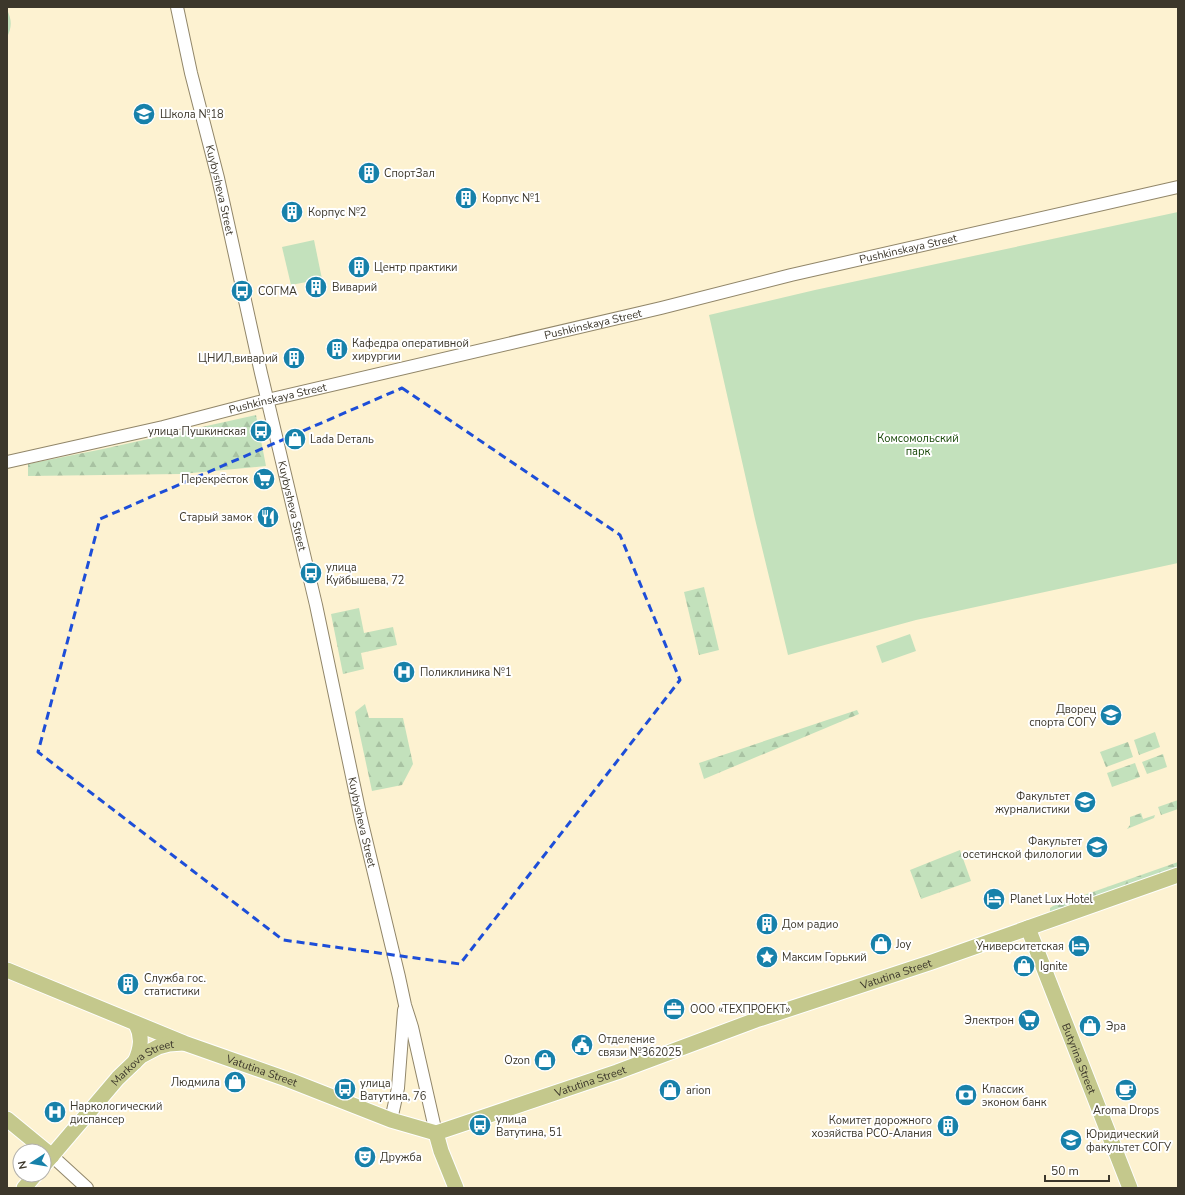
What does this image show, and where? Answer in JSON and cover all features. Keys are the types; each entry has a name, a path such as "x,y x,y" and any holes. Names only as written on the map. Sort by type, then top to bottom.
{"main road":[{"name":"Vatutina Street","path":"7,970 184,1043 289,1080 391,1120 436,1133 617,1072 756,1020 932,962 1178,875"},
{"name":"Butyrina Street","path":"1028,928 1130,1188"},
{"path":"135,1062 141,1050 140,1033 136,1024"},
{"name":"Markova Street","path":"52,1155 118,1078 149,1050 158,1046 184,1043"},
{"path":"7,1119 31,1143"},
{"name":"Kuybysheva Street","path":"436,1133 441,1151 456,1188"}],"street":[{"name":"Kuybysheva Street","path":"177,7 218,178 267,400 316,605 361,819 405,1005 412,1027 436,1133"},
{"name":"Pushkinskaya Street","path":"7,462 163,427 267,400 661,308 791,275 1178,187"},
{"name":"Kuybysheva Street","path":"391,1120 398,1088 405,1005"},
{"path":"52,1163 87,1188"}],"highlighted area":[{"path":"402,388 620,535 680,680 460,964 283,940 38,752 100,519"}],"green space":[{"path":"7,10 11,24 7,37"},
{"name":"Комсомольский парк","path":"1178,212 1178,563 916,620 788,655 755,519 709,315 815,290"},
{"path":"314,240 322,279 291,285 282,247"},
{"path":"256,415 266,466 181,474 28,476 28,464"},
{"path":"704,587 719,650 699,655 684,592"},
{"path":"359,608 364,633 393,627 397,645 361,653 364,669 343,674 331,614"},
{"path":"910,634 916,651 882,663 876,646"},
{"path":"365,704 369,718 403,718 413,764 402,785 372,791 355,712"},
{"path":"857,710 859,714 704,779 699,763"},
{"path":"1155,732 1160,747 1139,755 1134,740"},
{"path":"1128,742 1133,757 1106,767 1100,752"},
{"path":"1163,754 1167,767 1147,774 1142,762"},
{"path":"1135,763 1140,777 1112,787 1107,773"},
{"path":"1178,800 1178,809 1161,815 1158,807"},
{"path":"1141,813 1143,819 1155,815 1154,818 1127,829 1130,825 1130,817"},
{"path":"960,850 971,881 921,899 910,870"},
{"path":"1178,862 1178,869 1050,914 1050,908 1053,906"}],"place":[{"name":"Школа №18","path":"144,114"},
{"name":"СпортЗал","path":"369,173"},
{"name":"Корпус №1","path":"466,198"},
{"name":"Корпус №2","path":"292,212"},
{"name":"Центр практики","path":"359,267"},
{"name":"Виварий","path":"316,287"},
{"name":"СОГМА","path":"242,291"},
{"name":"Кафедра оперативной хирургии","path":"337,349"},
{"name":"ЦНИЛ,виварий","path":"294,358"},
{"name":"улица Пушкинская","path":"261,431"},
{"name":"Lada Dеталь","path":"295,439"},
{"name":"Перекрёсток","path":"264,479"},
{"name":"Старый замок","path":"268,517"},
{"name":"улица Куйбышева, 72","path":"311,573"},
{"name":"Поликлиника №1","path":"404,672"},
{"name":"Дворец спорта СОГУ","path":"1111,715"},
{"name":"Факультет журналистики","path":"1085,802"},
{"name":"Факультет осетинской филологии","path":"1097,847"},
{"name":"Planet Lux Hotel","path":"994,899"},
{"name":"Дом радио","path":"767,924"},
{"name":"Joy","path":"881,944"},
{"name":"Университетская","path":"1079,946"},
{"name":"Максим Горький","path":"767,957"},
{"name":"Ignite","path":"1024,966"},
{"name":"Служба гос. статистики","path":"128,984"},
{"name":"ООО «ТЕХПРОЕКТ»","path":"674,1009"},
{"name":"Электрон","path":"1029,1020"},
{"name":"Эра","path":"1090,1026"},
{"name":"Отделение связи №362025","path":"582,1045"},
{"name":"Ozon","path":"545,1060"},
{"name":"Людмила","path":"235,1082"},
{"name":"улица Ватутина, 76","path":"345,1089"},
{"name":"arion","path":"670,1090"},
{"name":"Aroma Drops","path":"1126,1090"},
{"name":"Классик эконом банк","path":"966,1095"},
{"name":"Наркологический диспансер","path":"55,1112"},
{"name":"улица Ватутина, 51","path":"480,1125"},
{"name":"Комитет дорожного хозяйства РСО-Алания","path":"948,1126"},
{"name":"Юридический факультет СОГУ","path":"1071,1140"},
{"name":"Дружба","path":"365,1157"}]}
